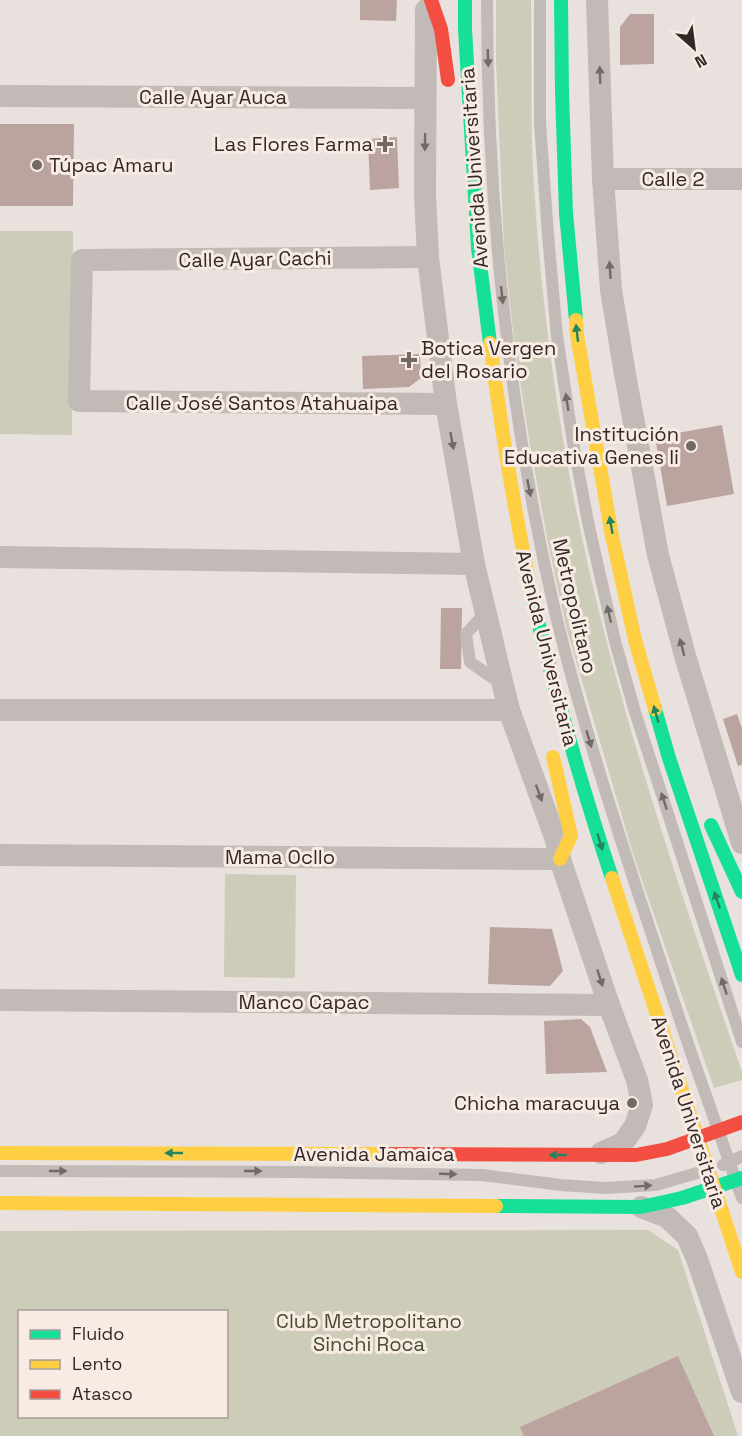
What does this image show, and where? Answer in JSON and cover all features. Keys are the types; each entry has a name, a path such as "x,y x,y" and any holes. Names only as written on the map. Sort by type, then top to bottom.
{"main road":[{"path":"431,0 441,29 450,98"},
{"name":"Avenida Universitaria","path":"465,0 478,248 498,407 532,597 577,769 742,1272"},
{"path":"561,0 566,213 577,335 612,536 635,640 669,758 742,975"},
{"path":"457,132 473,173"},
{"path":"549,718 552,678"},
{"path":"551,749 571,836 560,859"},
{"path":"669,758 696,795"},
{"path":"706,816 742,892"},
{"name":"Avenida Jamaica","path":"0,1153 636,1155 667,1149 742,1122"},
{"path":"0,1203 641,1207 682,1198 739,1179"}],"street":[{"name":"Avenida Universitaria","path":"426,0 424,195 428,257 446,404 474,564 509,710 556,840 560,859 609,1005 637,1080 642,1105 635,1126 623,1143 597,1155"},
{"path":"597,0 603,179 611,290 624,374 658,555 688,669 742,843"},
{"name":"Calle Ayar Auca","path":"0,96 426,98"},
{"name":"Calle 2","path":"603,179 742,179"},
{"name":"Calle Ayar Cachi","path":"78,401 82,260 428,257"},
{"name":"Calle José Santos Atahuaipa","path":"78,401 446,404"},
{"path":"0,557 474,564"},
{"path":"0,711 509,710"},
{"name":"Mama Ocllo","path":"0,855 560,859"},
{"name":"Manco Capac","path":"0,1000 609,1005"},
{"path":"641,1207 667,1217 687,1236 698,1259 742,1392"}],"lane":[{"name":"Metropolitano","path":"487,0 496,240 509,355 541,549 583,718 613,817 718,1130 730,1163 739,1179 742,1198"},
{"name":"Metropolitano","path":"540,0 540,123 552,280 573,442 588,522 615,641 635,712 742,1042"},
{"path":"0,1171 482,1175 605,1188 656,1185 730,1163 742,1156"}],"green space":[{"path":"496,0 531,0 534,188 539,257 561,428 582,540 621,694 691,922 742,1072 742,1080 714,1088 634,857 567,630 548,543 514,340 504,247 496,61"},
{"path":"0,231 73,231 72,435 0,434"},
{"path":"225,874 296,875 295,978 224,977"},
{"name":"Club Metropolitano Sinchi Roca","path":"648,1230 678,1250 738,1436 0,1436 0,1231"}],"building":[{"path":"360,0 397,0 396,21 360,20"},
{"path":"630,14 654,14 654,64 620,65 620,27"},
{"name":"Túpac Amaru","path":"0,124 74,124 73,206 0,206"},
{"path":"397,137 399,188 370,190 368,139"},
{"path":"420,354 421,378 409,387 363,389 362,356"},
{"path":"722,425 734,494 667,506 655,437"},
{"path":"441,608 462,608 461,669 440,669"},
{"path":"737,714 742,728 742,765 738,766 723,719"},
{"path":"490,927 552,929 563,971 550,986 488,984"},
{"path":"581,1019 590,1027 607,1072 546,1074 544,1021"},
{"path":"678,1356 714,1436 524,1436 520,1427"}],"traffic: fast":[{"path":"465,0 478,248 490,343"},
{"path":"561,0 566,213 576,320"},
{"path":"532,597 569,738 612,878"},
{"path":"655,709 669,758 742,975"},
{"path":"711,825 742,892"},
{"path":"496,1206 641,1207 682,1198 742,1178"}],"traffic: slow":[{"path":"576,320 612,536 635,640 655,709"},
{"path":"490,343 509,470 532,597"},
{"path":"553,757 571,836 560,859"},
{"path":"612,878 742,1272"},
{"path":"0,1153 390,1154"},
{"path":"0,1203 496,1206"}],"traffic: jam":[{"path":"431,0 441,29 448,80"},
{"path":"390,1154 636,1155 667,1149 742,1122"}],"place":[{"name":"Las Flores Farma","path":"385,144"},
{"name":"Túpac Amaru","path":"37,165"},
{"name":"Botica Vergen del Rosario","path":"409,360"},
{"name":"Institución Educativa Genes Ii","path":"691,446"},
{"name":"Chicha maracuya","path":"632,1103"}]}
